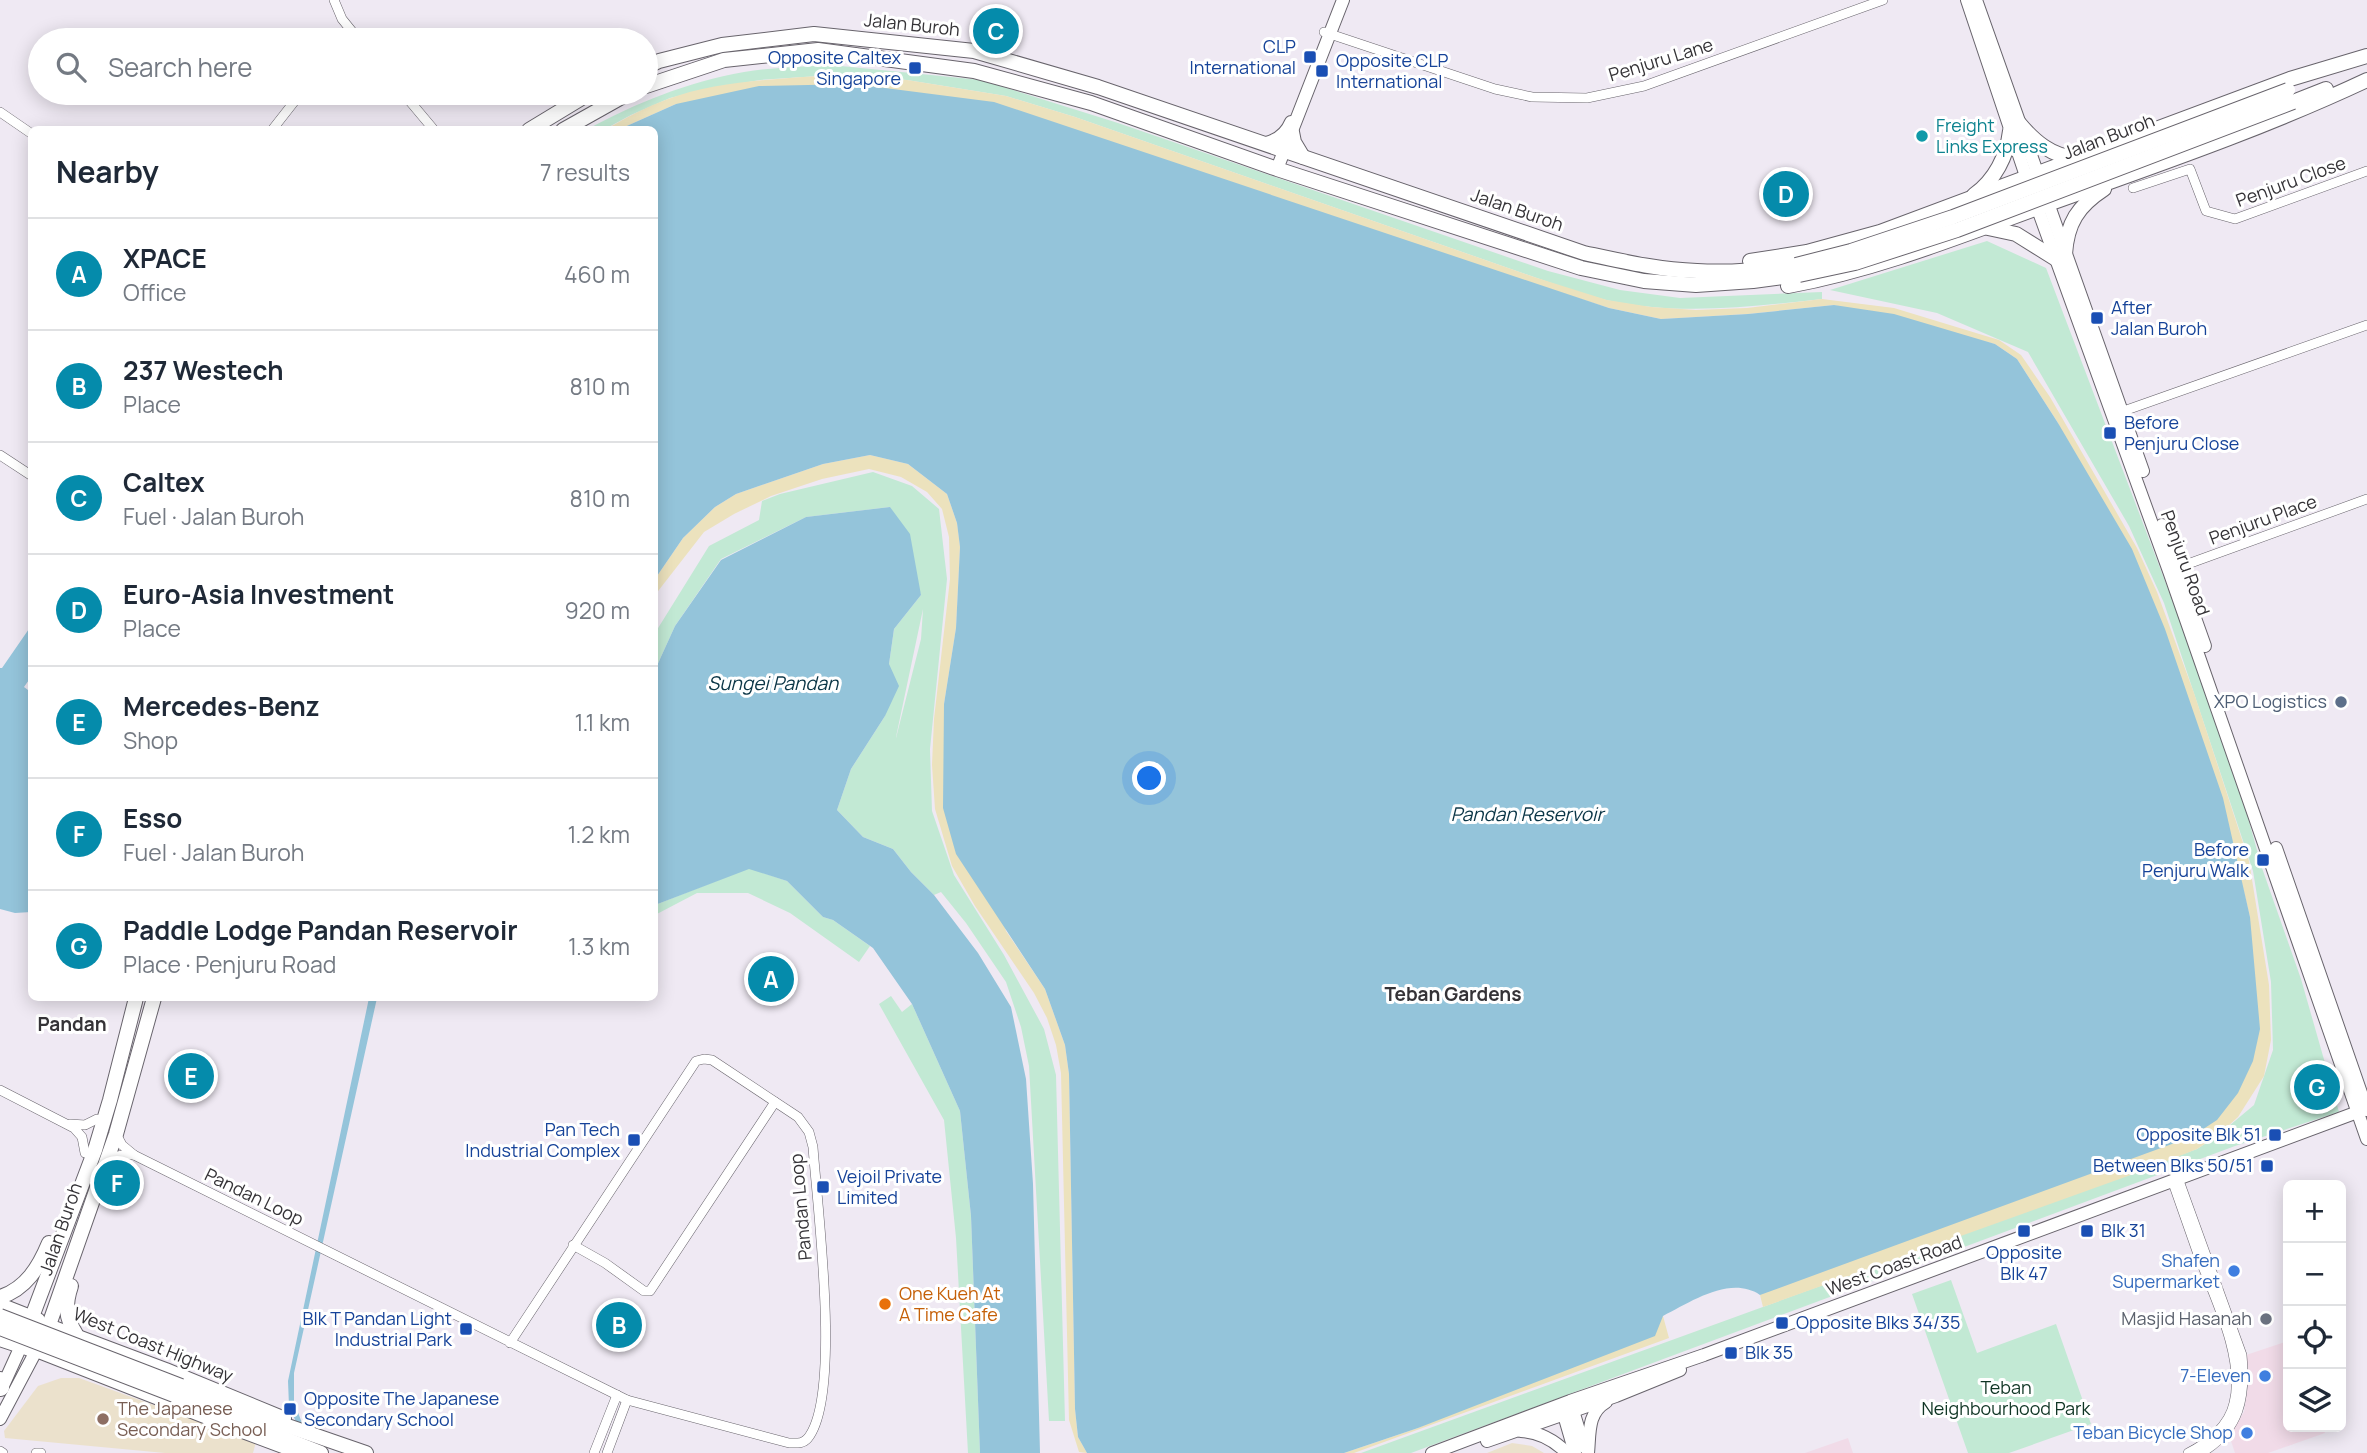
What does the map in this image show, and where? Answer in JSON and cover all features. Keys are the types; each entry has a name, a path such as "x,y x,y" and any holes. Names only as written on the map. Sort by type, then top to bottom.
{"highway":[{"name":"Jalan Buroh","path":"658,61 722,45 814,34 974,51 1098,87 1584,253 1644,265 1698,271 1797,270"},
{"name":"Jalan Buroh","path":"658,82 724,60 818,50 974,71 1091,103 1277,169 1581,268 1644,281 1696,285 1753,282 1797,270 1855,263 1957,230 2290,96 2367,57"},
{"path":"1644,265 1731,263 1807,252 1880,232 2290,79 2367,57"},
{"name":"Jalan Buroh","path":"2290,96 2367,74"},
{"path":"1644,281 1696,292 1788,285 1857,271 2120,179 2301,110 2367,80"},
{"path":"536,126 570,105"},
{"path":"570,126 608,105"},
{"path":"1967,200 1985,186 1992,176 2008,147 2015,127 2046,148 2068,158 2082,158"},
{"path":"1292,132 1294,142 1303,157"},
{"path":"1986,228 2016,234 2061,256 2073,219 2097,193 2120,179"},
{"name":"Jalan Buroh","path":"21,1346 95,1150 135,1001"},
{"name":"Jalan Buroh","path":"36,1352 49,1325 116,1134 153,1001"},
{"path":"0,1297 19,1288 36,1269 97,1119 105,1101 110,1100"},
{"path":"76,1334 66,1313 66,1301 85,1236 83,1224"},
{"name":"West Coast Highway","path":"0,1306 49,1325"},
{"path":"0,1316 321,1453"},
{"path":"0,1328 368,1453"},
{"path":"0,1339 36,1352"}],"main road":[{"path":"1277,169 1326,33 1335,0"},
{"path":"1266,143 1275,141 1287,130 1326,33 1343,0"},
{"name":"Penjuru Road","path":"1967,0 2015,127"},
{"name":"Penjuru Road","path":"1976,0 2032,177 2118,413 2364,1113 2367,1139"},
{"name":"West Coast Road","path":"1432,1453 1567,1407 2364,1113"},
{"name":"West Coast Road","path":"1455,1453 1518,1431 1567,1407 1616,1396 1750,1342 1858,1305 2176,1183"},
{"name":"West Coast Highway","path":"49,1325 368,1453"},
{"path":"1,1387 21,1346"},
{"path":"0,1419 36,1352 288,1449 316,1453"},
{"path":"24,1377 31,1370 43,1366 56,1364 73,1367"},
{"path":"1587,1453 1593,1414 1599,1406 1616,1396"},
{"path":"1567,1407 1587,1453"},
{"path":"1567,1407 1575,1453"},
{"path":"1518,1431 1545,1436 1567,1453"}],"street":[{"path":"334,0 349,28"},
{"name":"Penjuru Lane","path":"1326,33 1495,89 1532,97 1587,98 1644,86 1883,0"},
{"path":"275,126 292,105"},
{"path":"413,105 431,126"},
{"path":"0,112 28,131"},
{"name":"Penjuru Close","path":"2133,188 2190,169 2206,211 2235,219 2367,171"},
{"path":"2118,413 2367,325"},
{"path":"0,454 28,471"},
{"name":"Penjuru Place","path":"2173,569 2367,499"},
{"name":"Pandan Loop","path":"116,1134 134,1155 312,1242 510,1343 622,1398 789,1443 803,1442 812,1430 824,1390 826,1365 813,1147 809,1132 798,1117 712,1060 696,1061 510,1343"},
{"path":"0,1090 69,1124 82,1137 85,1153"},
{"path":"573,1245 605,1263 644,1291 650,1292 775,1102"},
{"path":"69,1124 85,1125 97,1119"},
{"path":"104,1167 114,1157 134,1155"},
{"path":"2176,1183 2234,1358 2237,1376 2234,1404 2222,1427 2203,1445 2188,1453"},
{"path":"2176,1183 2242,1356 2244,1379 2241,1405 2225,1434 2201,1453"},
{"path":"594,1453 622,1398"},
{"path":"607,1453 622,1398"}],"shaded area":[{"path":"2283,1343 2283,1432 2325,1433 2268,1453 2235,1453 2229,1435 2244,1412 2248,1385 2243,1356"},
{"name":"The Japanese Secondary School","path":"61,1378 79,1378 256,1442 253,1453 165,1453 5,1438 4,1431 38,1386"},
{"path":"1848,1438 1853,1453 1805,1453"},
{"path":"1512,1443 1532,1446 1544,1453 1487,1453"}],"green space":[{"path":"831,65 981,80 1118,123 1548,271 1620,290 1680,298 1822,292 1822,299 1687,309 1606,300 1075,117 1006,96 907,80 834,75 760,80 702,90 658,103 658,97 702,81 776,68"},
{"path":"637,105 654,105 611,126 594,126"},
{"path":"1987,241 2046,268 2179,618 2241,793 2262,868 2301,979 2339,1112 2235,1146 1411,1453 1361,1453 2197,1149 2254,1105 2273,1050 2271,982 2253,871 2164,603 2129,526 2028,352 1937,313 1830,290"},
{"path":"873,472 912,486 939,509 947,579 930,749 932,811 954,875 1004,955 1044,1029 1056,1075 1065,1421 1049,1421 1029,1066 1021,1027 1006,982 966,923 941,892 934,895 893,849 863,837 837,810 851,769 885,716 894,629 921,595 890,507 806,517 721,559 675,626 658,663 658,628 709,546 759,520 762,501 780,494","holes":["923,609 921,639 896,738"]},
{"path":"749,868 787,881 823,917 833,920 870,946 859,962 790,913 748,893 697,893 658,913 658,904"},
{"path":"891,996 902,1012 912,1004 960,1111 971,1216 980,1453 968,1453 956,1238 944,1120 879,1004"},
{"name":"Teban Neighbourhood Park","path":"1951,1280 1977,1353 2056,1324 2091,1424 2009,1453 1968,1453 1912,1294"}],"sand":[{"path":"834,75 907,80 1006,96 1075,117 1607,300 1696,310 1747,308 1822,299 1894,308 1999,340 2021,355 2050,397 2137,548 2157,592 2194,693 2249,861 2269,985 2271,1040 2264,1076 2238,1117 2197,1149 1763,1307 1760,1295 2250,917 2236,859 2058,423 2017,359 1995,344 1834,305 1661,319 1609,308 1534,284 676,104 627,126 612,126 660,102 687,93 750,81"},
{"path":"870,455 908,464 947,494 957,523 960,547 956,628 944,704 1006,931 1045,989 1065,1045 1069,1074 1075,1409 1078,1437 1087,1453 1079,1452 1069,1420 1061,1073 1056,1045 1047,1018 1034,993 975,906 952,866 935,809 932,765 934,719 950,579 949,537 942,509 927,492 901,477 869,469 822,479 771,496 704,532 658,591 658,575 683,538 715,507 736,494 823,464"},
{"path":"1663,1316 1669,1338 1354,1453 1344,1453 1418,1428"}],"water":[{"name":"Pandan Reservoir","path":"854,84 994,102 1609,308 1661,319 1834,305 1894,314 1995,344 2017,359 2132,549 2165,629 2223,798 2250,917 2260,1029 2253,1061 2238,1093 2217,1120 2191,1137 1760,1295 1736,1288 1711,1293 1663,1316 1655,1336 1418,1428 1344,1453 1087,1453 1078,1437 1075,1409 1069,1074 1065,1045 1045,989 956,854 943,808 944,704 956,628 960,547 957,523 947,494 908,464 870,455 823,464 736,494 715,507 683,538 658,575 658,126 627,126 676,104 759,86"},
{"name":"Sungei Pandan","path":"890,507 910,534 921,595 894,629 889,664 899,686 885,716 851,769 837,810 863,837 893,849 934,895 978,953 1011,1007 1026,1079 1033,1184 1040,1453 980,1453 971,1216 960,1111 912,1004 873,948 833,920 823,917 787,881 749,869 658,904 658,663 675,626 721,560 806,517"},
{"path":"28,630 28,681 24,687 28,690 28,912 15,913 0,909 2,668"},
{"path":"368,1001 376,1001 294,1373 294,1402 302,1423 296,1422 289,1406 288,1381"}],"place":[{"name":"Caltex","path":"996,31"},
{"name":"CLP International","path":"1310,57"},
{"name":"Opposite Caltex Singapore","path":"915,68"},
{"name":"Opposite CLP International","path":"1322,71"},
{"name":"Freight Links Express","path":"1922,136"},
{"name":"Euro-Asia Investment","path":"1786,194"},
{"name":"After Jalan Buroh","path":"2097,318"},
{"name":"Before Penjuru Close","path":"2110,433"},
{"name":"XPO Logistics","path":"2341,702"},
{"name":"Before Penjuru Walk","path":"2263,860"},
{"name":"XPACE","path":"771,979"},
{"name":"Mercedes-Benz","path":"191,1076"},
{"name":"Paddle Lodge Pandan Reservoir","path":"2317,1087"},
{"name":"Opposite Blk 51","path":"2275,1135"},
{"name":"Pan Tech Industrial Complex","path":"634,1140"},
{"name":"Between Blks 50/51","path":"2267,1166"},
{"name":"Esso","path":"117,1183"},
{"name":"Vejoil Private Limited","path":"823,1187"},
{"name":"Opposite Blk 47","path":"2024,1231"},
{"name":"Blk 31","path":"2087,1231"},
{"name":"Shafen Supermarket","path":"2234,1271"},
{"name":"One Kueh At A Time Cafe","path":"885,1304"},
{"name":"Masjid Hasanah","path":"2266,1319"},
{"name":"Opposite Blks 34/35","path":"1782,1323"},
{"name":"237 Westech","path":"619,1325"},
{"name":"Blk T Pandan Light Industrial Park","path":"466,1329"},
{"name":"Blk 35","path":"1731,1353"},
{"name":"7-Eleven","path":"2265,1376"},
{"name":"Opposite The Japanese Secondary School","path":"290,1409"},
{"name":"The Japanese Secondary School","path":"103,1419"},
{"name":"Teban Bicycle Shop","path":"2247,1433"}],"district":[{"name":"Teban Gardens","path":"1453,994"},
{"name":"Pandan","path":"72,1024"}]}
